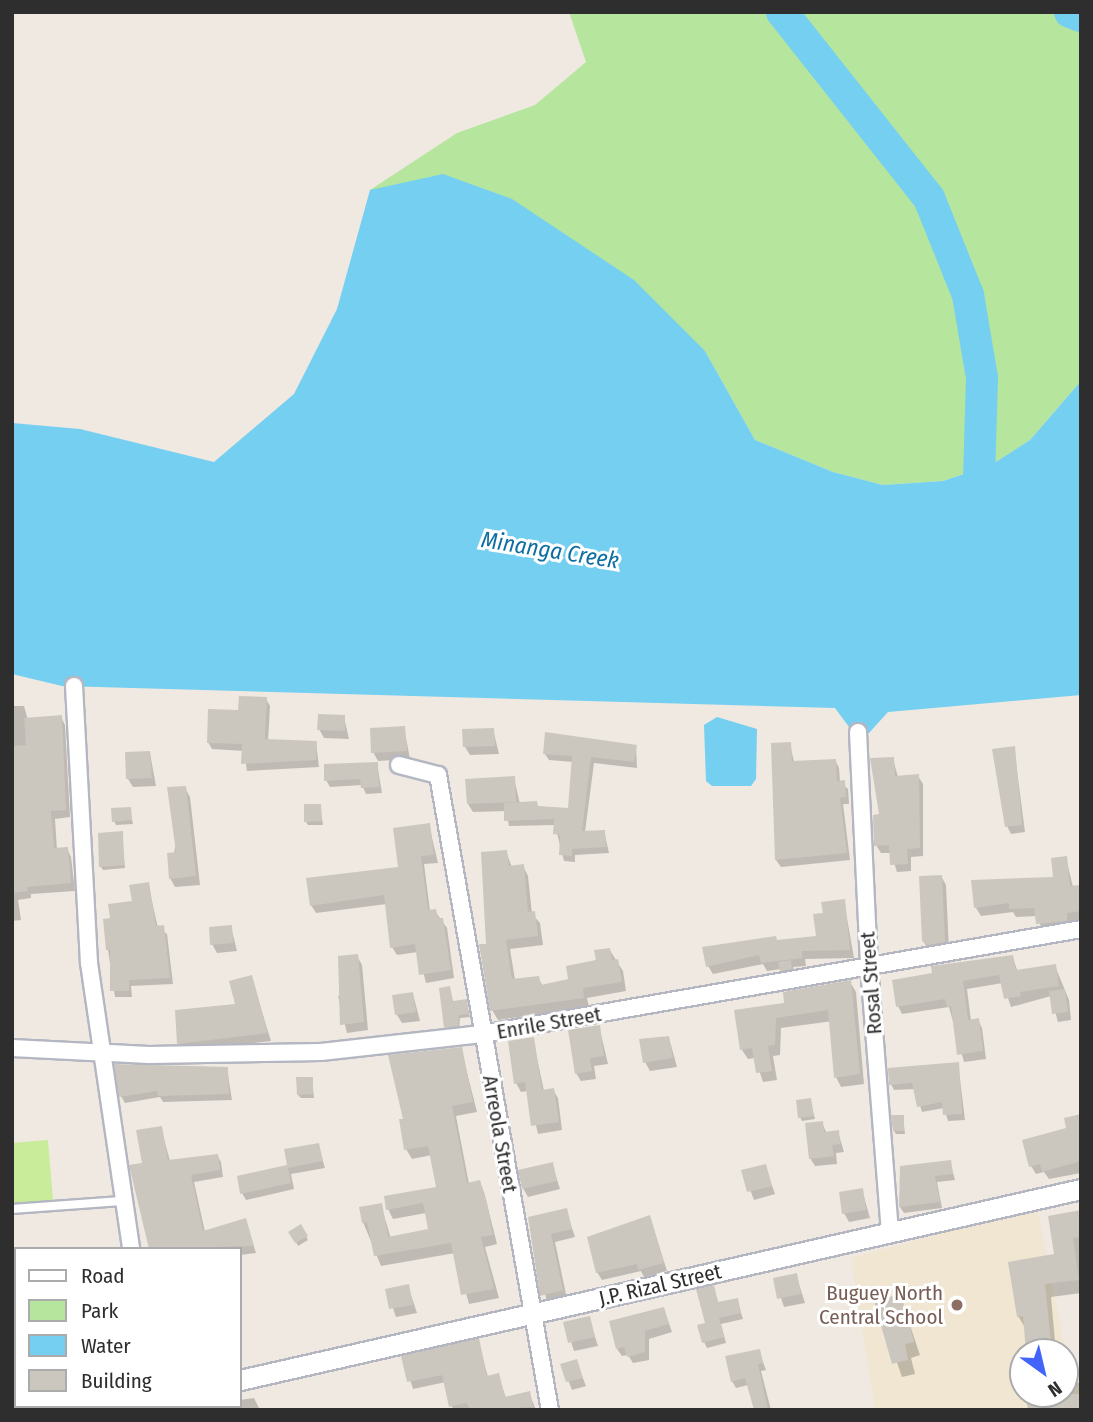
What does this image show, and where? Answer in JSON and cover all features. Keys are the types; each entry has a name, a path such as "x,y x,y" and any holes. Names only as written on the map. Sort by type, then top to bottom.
{"street":[{"path":"74,687 79,851 100,1054 121,1201 131,1247"},
{"name":"Rosal Street","path":"858,732 869,966 890,1233"},
{"name":"Arreola Street","path":"399,765 438,775 550,1410"},
{"name":"Enrile Street","path":"12,1048 100,1054 321,1052 482,1034 1081,929"},
{"name":"J.P. Rizal Street","path":"242,1380 1081,1189"}],"lane":[{"path":"12,1209 121,1201"}],"shaded area":[{"name":"Buguey North Central School","path":"1037,1208 1063,1338 1009,1338 1009,1408 1079,1408 1081,1367 1081,1410 875,1410 851,1258"}],"green space":[{"path":"569,12 1081,12 1081,381 1030,440 991,465 943,481 883,485 833,472 755,440 705,351 370,190 457,133 535,105 586,62"},
{"path":"48,1140 53,1201 12,1204 12,1143"}],"water":[{"name":"Minanga Creek","path":"443,174 512,199 634,280 705,351 755,440 833,472 883,485 943,481 991,465 1030,440 1081,381 1081,695 888,712 869,733 852,731 835,708 62,686 12,674 12,423 80,429 214,462 294,394 337,309 370,190"},
{"path":"717,717 757,729 756,779 751,786 712,786 706,781 704,725"}],"building":[{"path":"239,696 267,697 265,739 317,741 316,760 241,764 242,744 207,743 208,709 238,710"},
{"path":"318,714 345,715 345,731 317,730"},
{"path":"62,715 66,810 51,811 54,848 68,847 71,883 27,887 28,891 12,893 14,746 26,745 24,718"},
{"path":"405,726 407,751 371,753 370,728"},
{"path":"494,728 495,746 463,747 462,729"},
{"path":"545,732 637,745 634,762 591,757 582,831 605,830 606,847 572,849 572,856 559,855 560,835 553,834 554,819 504,821 504,803 537,801 538,806 568,808 572,756 543,754"},
{"path":"791,742 792,761 836,759 837,781 845,780 846,797 840,798 847,853 775,860 771,743"},
{"path":"1015,746 1022,825 1005,827 992,749"},
{"path":"150,751 152,778 126,779 125,752"},
{"path":"894,757 895,776 919,774 920,848 907,849 908,864 890,865 889,845 874,846 873,815 879,814 870,758"},
{"path":"378,762 379,787 361,788 360,779 324,781 324,764"},
{"path":"515,776 516,802 467,804 465,779"},
{"path":"186,786 196,876 169,879 167,853 176,852 167,787"},
{"path":"304,804 321,804 322,821 304,822"},
{"path":"131,807 132,820 112,822 111,808"},
{"path":"430,823 434,855 421,856 428,910 436,909 438,918 443,918 451,970 419,975 415,944 390,948 384,895 310,906 306,878 398,867 393,828"},
{"path":"123,831 124,865 99,867 98,833"},
{"path":"507,850 509,866 524,864 528,912 535,911 538,936 506,940 512,979 539,976 541,985 568,979 566,966 596,960 594,950 610,948 612,960 618,959 622,982 583,988 584,998 490,1011 479,944 486,944 481,852"},
{"path":"1067,856 1070,886 1081,885 1081,911 1067,913 1067,921 1036,924 1034,908 1009,909 1009,903 974,908 971,880 1053,877 1051,858"},
{"path":"942,875 945,942 928,945 922,941 919,876"},
{"path":"149,882 156,926 164,925 170,978 129,980 129,991 110,991 110,950 106,950 103,919 110,918 108,904 132,901 129,885"},
{"path":"845,899 850,950 802,951 802,958 761,963 759,955 706,967 702,947 776,936 777,940 816,936 813,914 823,913 821,902"},
{"path":"232,925 233,943 210,945 209,927"},
{"path":"358,954 364,1022 340,1025 338,956"},
{"path":"1013,955 1016,970 1056,964 1059,986 1020,992 1021,996 1004,999 999,975 963,981 968,1020 979,1018 983,1051 957,1055 951,1006 947,1007 945,999 896,1007 892,980 932,973 931,966"},
{"path":"791,960 792,969 780,971 778,962"},
{"path":"252,975 268,1033 177,1044 175,1010 235,1004 229,981"},
{"path":"851,980 860,1074 834,1078 828,1010 776,1018 775,1045 768,1046 772,1071 756,1073 752,1048 740,1050 734,1010 784,1003 783,992"},
{"path":"450,986 453,1001 467,999 469,1014 459,1015 458,1026 444,1028 439,988"},
{"path":"1065,989 1068,1012 1052,1014 1049,991"},
{"path":"413,992 416,1012 395,1015 392,995"},
{"path":"600,1025 604,1056 590,1058 592,1071 575,1074 568,1030"},
{"path":"669,1036 673,1058 643,1063 639,1039"},
{"path":"534,1037 542,1090 554,1088 559,1122 531,1126 525,1082 514,1084 508,1041"},
{"path":"462,1047 473,1102 452,1106 467,1183 480,1180 487,1203 493,1235 481,1237 494,1289 461,1295 451,1243 374,1256 367,1222 362,1223 359,1207 382,1203 388,1237 428,1229 423,1203 386,1210 384,1196 436,1187 428,1146 404,1150 399,1119 403,1119 388,1055"},
{"path":"959,1062 962,1114 943,1115 942,1102 917,1107 912,1083 889,1085 888,1068"},
{"path":"114,1064 228,1067 229,1094 158,1096 157,1091 119,1097"},
{"path":"296,1077 313,1077 313,1094 297,1095"},
{"path":"811,1098 814,1116 798,1118 796,1100"},
{"path":"1081,1114 1081,1161 1042,1172 1040,1164 1029,1167 1022,1140 1066,1128 1064,1118"},
{"path":"891,1115 904,1115 904,1131 893,1131"},
{"path":"823,1121 824,1132 839,1130 840,1144 832,1145 834,1156 809,1159 805,1123"},
{"path":"162,1126 168,1160 218,1154 220,1170 191,1175 203,1231 246,1218 254,1246 149,1247 129,1165 142,1163 136,1130"},
{"path":"319,1143 323,1161 288,1168 291,1183 240,1194 237,1176 287,1165 284,1149"},
{"path":"951,1160 953,1174 935,1176 940,1202 899,1207 900,1166"},
{"path":"553,1162 557,1181 522,1189 518,1170"},
{"path":"766,1164 772,1186 747,1192 741,1170"},
{"path":"863,1188 866,1210 842,1214 839,1192"},
{"path":"567,1208 572,1229 551,1234 563,1290 540,1296 528,1217"},
{"path":"1081,1210 1081,1237 1073,1238 1079,1280 1045,1284 1051,1338 1025,1338 1023,1316 1017,1317 1008,1262 1054,1254 1048,1216"},
{"path":"650,1215 664,1263 638,1270 637,1264 596,1273 587,1237"},
{"path":"301,1224 308,1236 295,1243 288,1232"},
{"path":"797,1273 801,1294 777,1299 773,1278"},
{"path":"409,1284 413,1305 389,1309 385,1289"},
{"path":"714,1285 718,1302 738,1298 741,1313 719,1318 724,1337 702,1343 697,1325 705,1323 696,1289"},
{"path":"901,1294 914,1342 905,1344 908,1360 892,1364 874,1301"},
{"path":"664,1307 669,1324 645,1331 645,1352 627,1357 624,1347 616,1349 609,1321"},
{"path":"590,1316 595,1337 568,1343 563,1322"},
{"path":"479,1338 487,1376 499,1373 505,1397 530,1391 533,1407 471,1410 466,1403 449,1407 442,1375 407,1382 401,1356"},
{"path":"760,1349 763,1363 758,1364 768,1410 754,1410 745,1378 731,1382 725,1356"},
{"path":"577,1359 583,1378 566,1382 560,1364"},
{"path":"1081,1394 1081,1410 1028,1410 1079,1408"}],"waterway":[{"path":"782,12 929,198 968,295 982,378 978,510"},
{"path":"1070,12 1081,16"}],"place":[{"name":"Buguey North Central School","path":"957,1305"}]}
